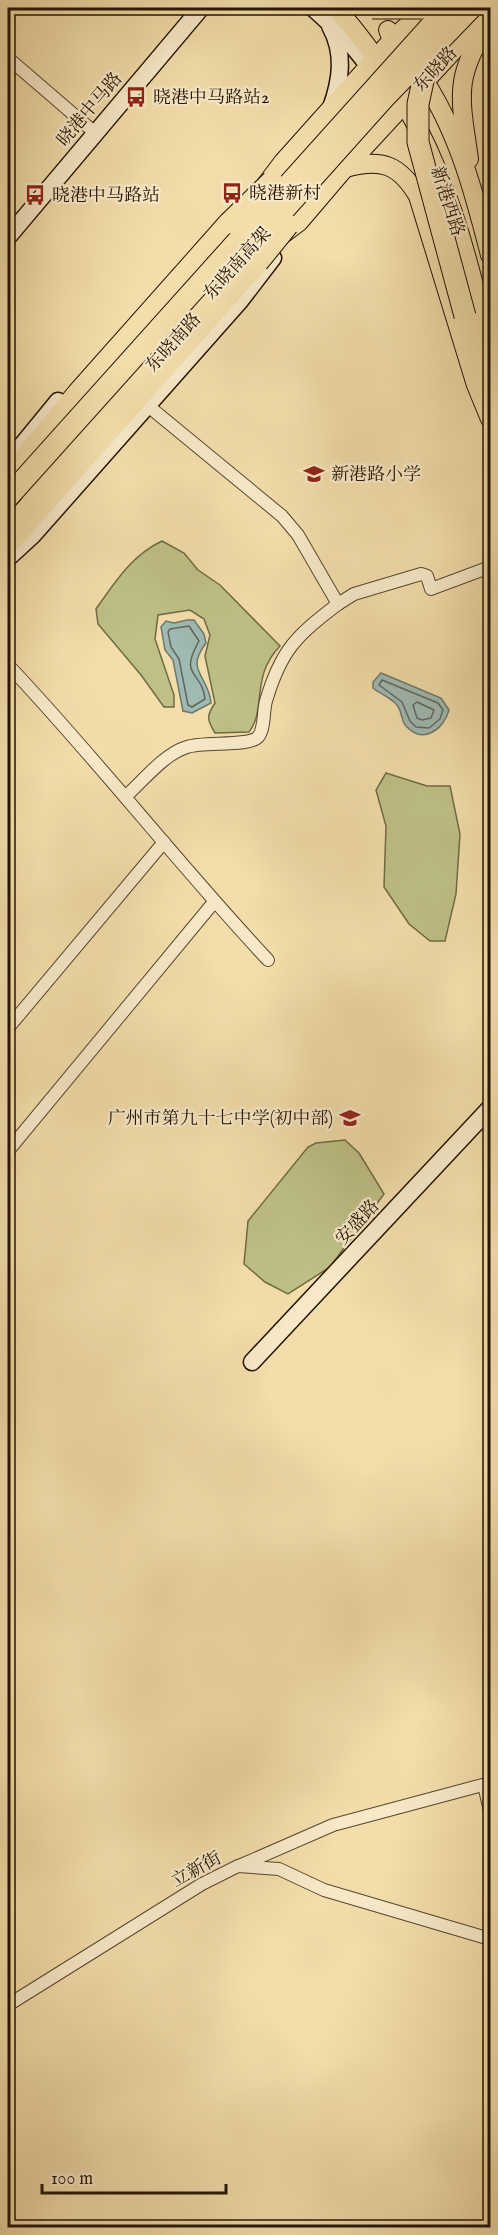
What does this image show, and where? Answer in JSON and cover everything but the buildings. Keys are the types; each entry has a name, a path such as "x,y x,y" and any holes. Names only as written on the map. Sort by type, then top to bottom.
{"highway":[{"path":"370,8 421,8"},
{"name":"东晓南高架","path":"8,524 387,83 447,8"},
{"path":"453,8 432,43 420,86 417,125 426,178 490,395"},
{"name":"东晓南高架","path":"8,497 387,83 471,8"},
{"path":"8,478 64,410 230,223 387,83"},
{"path":"8,544 258,262 387,83"}],"main road":[{"name":"新港西路","path":"370,8 392,36 450,130 473,190 490,255"},
{"path":"387,83 392,36 426,8"},
{"path":"323,9 387,83 422,83"},
{"name":"东晓路","path":"387,83 422,83 490,11"},
{"path":"473,190 460,98 472,51 490,21"},
{"name":"新港西路","path":"387,83 427,142 445,188 468,261 490,356"},
{"name":"东晓南路","path":"8,486 36,458 194,278 239,223 283,162 330,110 387,83"},
{"name":"东晓南路","path":"299,222 345,168 387,83"},
{"name":"东晓南路","path":"8,529 246,261 305,180 387,83"},
{"path":"427,142 450,130"},
{"path":"345,168 365,162 398,170 407,177 418,196 469,363 490,419"},
{"path":"246,261 299,222"}],"street":[{"name":"晓港中马路","path":"8,237 94,132 201,8"},
{"path":"323,9 340,55 341,74 330,110"},
{"path":"8,58 94,132"},
{"name":"东晓南路","path":"8,462 95,359 222,217 283,162"},
{"name":"东晓南路","path":"8,558 33,535 250,288 299,222"},
{"path":"239,223 255,231 261,240"},
{"path":"147,405 282,516 298,535 338,604"},
{"path":"126,796 172,755 186,747 207,743 250,742 257,738 262,731 264,709 273,676 284,654 316,621 338,604 354,594 421,574 427,576 431,589 490,567"},
{"path":"8,665 126,796 214,902 268,960"},
{"path":"8,1028 164,842"},
{"path":"8,1151 214,902"},
{"name":"安盛路","path":"252,1362 490,1108"},
{"path":"238,1866 333,1825 487,1784 490,1811"},
{"name":"立新街","path":"8,2005 202,1884 238,1866 279,1869 324,1890 490,1939"}],"green space":[{"path":"162,541 184,553 198,570 220,585 280,646 265,669 257,713 249,732 215,733 210,725 209,715 215,703 205,656 210,635 204,619 190,610 158,615 155,639 174,695 174,707 164,707 141,675 98,624 96,609 117,579 142,554"},
{"path":"386,773 427,786 450,786 460,834 456,894 445,941 430,941 409,924 384,887 386,826 376,790"},
{"path":"345,1140 359,1153 384,1194 330,1267 288,1294 265,1282 244,1264 248,1221 308,1147 316,1143"}],"water":[{"path":"194,620 204,634 206,643 197,661 197,667 211,703 192,713 183,711 173,660 165,650 161,627 166,621 174,623"},
{"path":"381,673 441,698 449,710 443,723 426,734 413,732 404,724 397,705 373,688 373,682"}],"place":[{"name":"晓港中马路站2","path":"136,97"},
{"name":"晓港新村","path":"232,193"},
{"name":"晓港中马路站","path":"35,195"},
{"name":"新港路小学","path":"314,474"},
{"name":"广州市第九十七中学(初中部)","path":"350,1118"}]}
